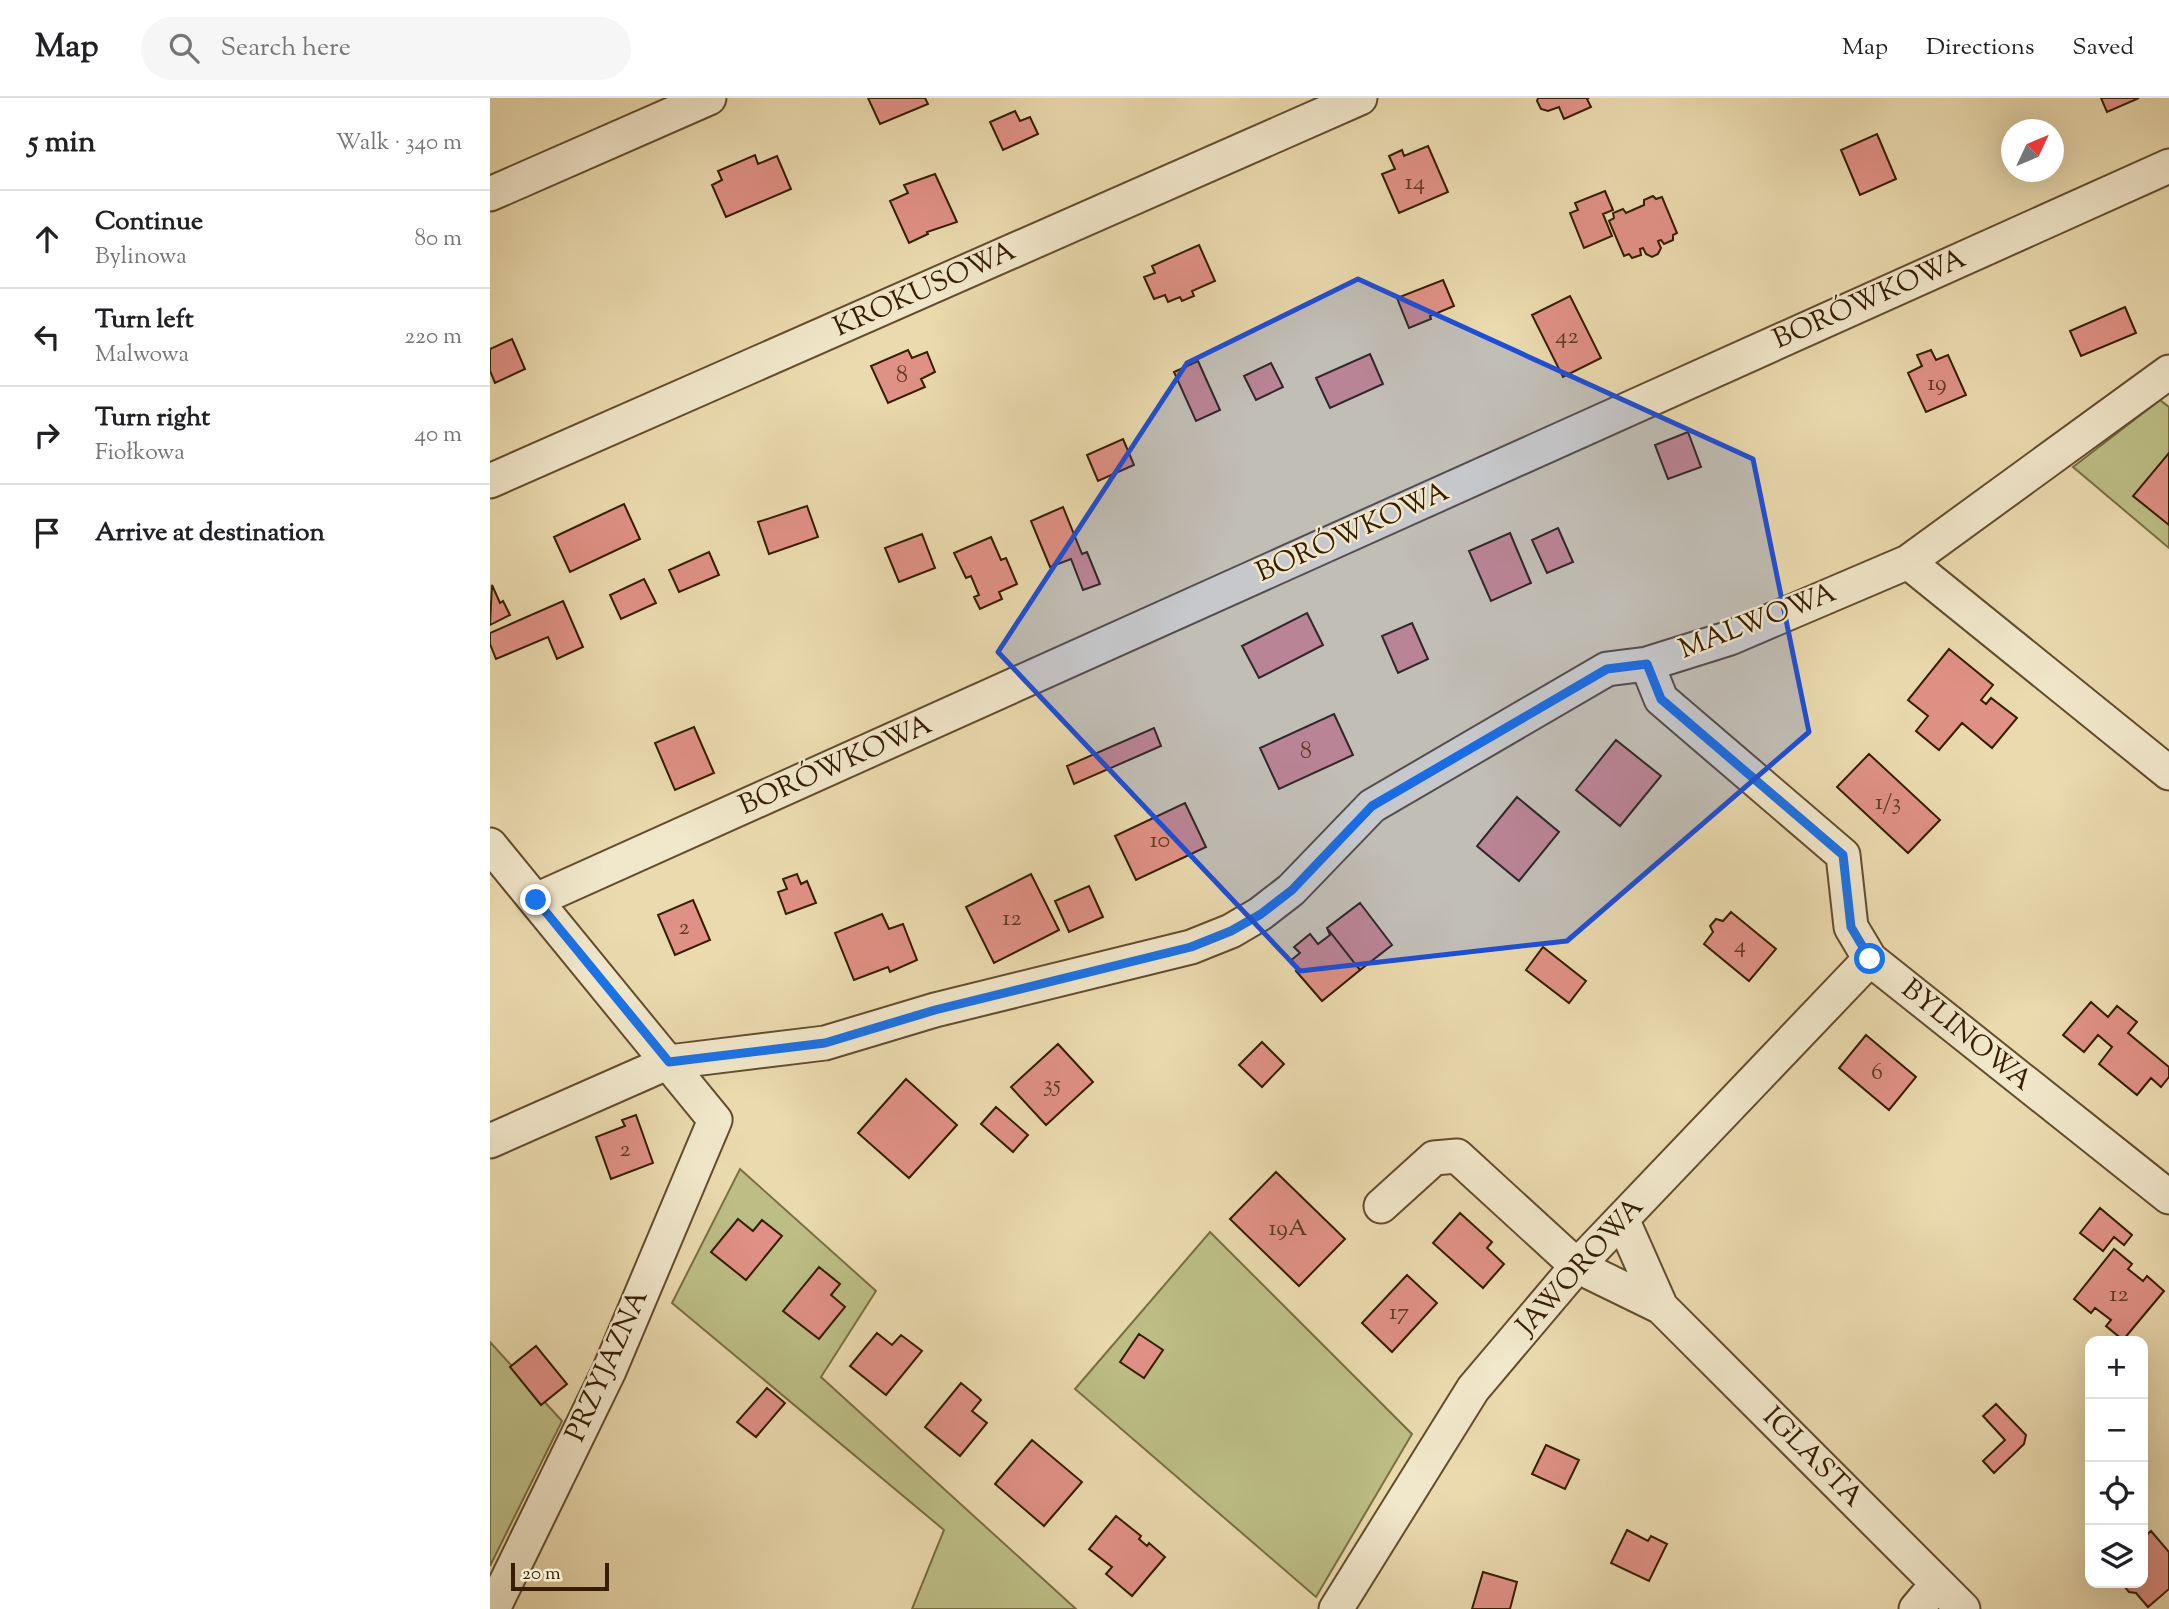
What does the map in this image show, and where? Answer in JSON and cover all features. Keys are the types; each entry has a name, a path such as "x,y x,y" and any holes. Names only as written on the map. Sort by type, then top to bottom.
{"street":[{"path":"490,194 709,98"},
{"name":"KROKUSOWA","path":"490,481 1360,98"},
{"name":"BORÓWKOWA","path":"536,900 2169,166"},
{"name":"MALWOWA","path":"490,1141 669,1062 825,1043 935,1010 1191,947 1231,931 1261,914 1292,890 1372,806 1607,669 1647,664 1730,638 1908,562 2169,372"},
{"path":"1908,562 2169,773"},
{"name":"BYLINOWA","path":"1647,664 1661,699 1843,855 1851,927 1870,959 2169,1197"},
{"path":"490,845 669,1062"},
{"name":"JAWOROWA","path":"1336,1609 1473,1389 1577,1266 1870,959"},
{"name":"PRZYJAZNA","path":"493,1609 608,1371 715,1121 669,1062"},
{"name":"IGLASTA","path":"1381,1206 1434,1158 1457,1156 1577,1266 1661,1307 1963,1609"},
{"name":"IGLASTA","path":"1622,1219 1661,1307"},
{"path":"1916,1609 1937,1584"}],"highlighted area":[{"path":"1358,279 1753,459 1809,732 1567,941 1300,971 998,652 1187,363"}],"green space":[{"path":"2160,400 2169,407 2169,548 2073,467"},
{"path":"740,1169 876,1291 821,1377 1076,1609 912,1609 944,1530 672,1303"},
{"path":"1210,1232 1412,1434 1316,1597 1075,1389"},
{"path":"490,1342 562,1421 490,1566"}],"building":[{"path":"868,98 925,98 928,104 880,124"},
{"path":"1538,98 1589,98 1587,99 1591,107 1564,119 1559,107 1548,111 1541,109"},
{"path":"2101,98 2139,98 2107,112"},
{"path":"1015,111 1020,121 1030,117 1038,134 1003,150 990,122"},
{"path":"1877,134 1896,179 1860,195 1841,150"},
{"path":"1428,146 1448,192 1399,213 1382,174 1395,169 1389,156 1402,150 1404,156"},
{"path":"755,155 758,164 777,156 791,189 726,217 712,185 722,180 718,171"},
{"path":"935,174 957,222 927,232 928,234 909,243 890,201 908,193 904,185"},
{"path":"1605,191 1613,210 1603,214 1612,236 1584,248 1570,213 1578,210 1575,203"},
{"path":"1653,196 1656,199 1662,197 1677,233 1673,235 1673,240 1664,244 1661,240 1658,241 1661,248 1658,254 1652,257 1646,254 1643,248 1640,249 1641,255 1632,258 1629,254 1624,256 1609,221 1614,218 1613,213 1623,209 1626,213 1644,205 1644,200"},
{"path":"1199,245 1215,281 1192,291 1194,296 1182,301 1180,297 1168,302 1165,295 1154,299 1144,277 1155,273 1152,266"},
{"path":"1443,280 1454,306 1409,328 1397,298"},
{"path":"1570,296 1601,358 1563,377 1532,315"},
{"path":"2125,307 2136,333 2081,356 2070,331"},
{"path":"512,339 525,369 495,383 490,371 490,349"},
{"path":"908,350 912,358 927,352 935,372 921,379 925,387 888,403 871,366"},
{"path":"1931,350 1936,360 1948,355 1966,395 1926,412 1908,373 1922,366 1917,355"},
{"path":"1370,354 1383,384 1330,408 1316,378"},
{"path":"1198,361 1220,410 1196,421 1174,372"},
{"path":"1271,363 1283,387 1256,400 1244,376"},
{"path":"1688,432 1701,467 1668,479 1655,445"},
{"path":"1123,439 1134,465 1098,481 1087,455"},
{"path":"2169,453 2169,525 2133,496"},
{"path":"624,504 640,539 570,572 554,537"},
{"path":"807,506 818,537 769,554 758,522"},
{"path":"1063,507 1082,554 1087,552 1100,584 1083,590 1071,559 1050,567 1031,521"},
{"path":"1558,528 1573,562 1547,573 1532,540"},
{"path":"1510,533 1531,583 1491,601 1469,551"},
{"path":"922,534 935,568 899,582 885,548"},
{"path":"991,537 1001,560 1006,558 1017,584 999,592 1002,599 980,609 974,597 979,595 971,576 966,578 954,553"},
{"path":"709,552 719,575 679,592 669,570"},
{"path":"644,579 656,603 621,619 610,595"},
{"path":"492,585 500,603 503,601 510,615 490,625"},
{"path":"563,601 583,647 557,659 548,637 496,659 490,644 490,633"},
{"path":"1307,613 1323,645 1259,678 1242,646"},
{"path":"1412,623 1428,659 1398,673 1382,636"},
{"path":"1949,649 1993,685 1981,700 1986,704 1991,698 2017,718 1992,748 1962,723 1939,750 1916,731 1928,716 1908,700"},
{"path":"1334,714 1353,755 1279,789 1260,748"},
{"path":"694,727 714,773 675,790 655,743"},
{"path":"1154,728 1161,746 1074,784 1067,766"},
{"path":"1616,740 1661,776 1620,826 1576,790"},
{"path":"1869,754 1940,820 1908,853 1837,787"},
{"path":"1517,797 1559,832 1519,881 1477,846"},
{"path":"1185,803 1206,847 1136,880 1115,836"},
{"path":"797,874 801,884 807,881 816,903 786,914 778,892 787,889 783,879"},
{"path":"1031,874 1059,930 994,963 966,907"},
{"path":"1089,886 1103,917 1069,932 1055,901"},
{"path":"693,900 710,940 675,955 658,915"},
{"path":"1360,903 1392,945 1360,970 1327,928"},
{"path":"1731,912 1776,949 1749,981 1704,944 1713,932 1710,926 1716,919 1723,921"},
{"path":"882,914 889,929 903,924 917,960 890,972 888,967 854,980 835,933"},
{"path":"1327,928 1360,970 1322,1001 1290,961 1300,953 1294,947 1310,934 1318,944 1330,935"},
{"path":"1543,947 1586,981 1569,1003 1526,970"},
{"path":"2091,1002 2108,1017 2117,1006 2137,1022 2128,1033 2169,1067 2169,1077 2161,1087 2151,1078 2137,1095 2099,1064 2112,1047 2098,1035 2084,1052 2063,1035"},
{"path":"1866,1035 1916,1077 1889,1110 1839,1068"},
{"path":"1262,1042 1284,1064 1262,1087 1239,1065"},
{"path":"1058,1044 1093,1082 1046,1125 1011,1087"},
{"path":"906,1079 957,1125 909,1178 858,1133"},
{"path":"996,1107 1028,1135 1013,1152 981,1124"},
{"path":"636,1115 653,1163 611,1179 596,1137 625,1126 622,1120"},
{"path":"1276,1172 1345,1239 1299,1286 1230,1219"},
{"path":"2100,1208 2132,1235 2124,1245 2114,1237 2103,1251 2080,1233"},
{"path":"1460,1213 1492,1242 1487,1248 1504,1264 1483,1288 1433,1243"},
{"path":"738,1219 753,1231 762,1220 782,1236 746,1280 711,1252"},
{"path":"2114,1249 2132,1264 2128,1269 2143,1281 2147,1276 2164,1291 2126,1336 2118,1336 2106,1326 2111,1320 2095,1308 2091,1313 2074,1299"},
{"path":"819,1267 840,1284 831,1295 845,1307 819,1339 783,1311"},
{"path":"1407,1275 1437,1303 1392,1352 1362,1323"},
{"path":"877,1333 892,1345 901,1335 922,1351 886,1395 850,1366"},
{"path":"1139,1334 1163,1350 1144,1378 1120,1362"},
{"path":"536,1346 567,1384 541,1405 510,1367"},
{"path":"961,1383 981,1400 972,1411 987,1423 960,1456 925,1427"},
{"path":"767,1388 785,1403 756,1437 737,1422"},
{"path":"1996,1404 2026,1435 2024,1444 1994,1473 1983,1461 2005,1440 1983,1416"},
{"path":"1032,1440 1082,1482 1044,1526 995,1484"},
{"path":"1546,1445 1579,1460 1565,1489 1532,1474"},
{"path":"1116,1516 1141,1536 1139,1539 1147,1546 1149,1543 1165,1557 1132,1596 1106,1574 1112,1567 1089,1549"},
{"path":"1627,1530 1648,1541 1651,1536 1667,1544 1649,1581 1611,1563"},
{"path":"2151,1531 2169,1552 2169,1589 2148,1607 2136,1593 2129,1592 2126,1588 2148,1588 2148,1534"},
{"path":"1483,1572 1517,1582 1510,1609 1472,1609"}],"route":[{"path":"536,900 669,1062 825,1043 935,1010 1191,947 1231,931 1261,914 1292,890 1372,806 1607,669 1647,664 1661,699 1843,855 1851,927 1870,959"}]}
